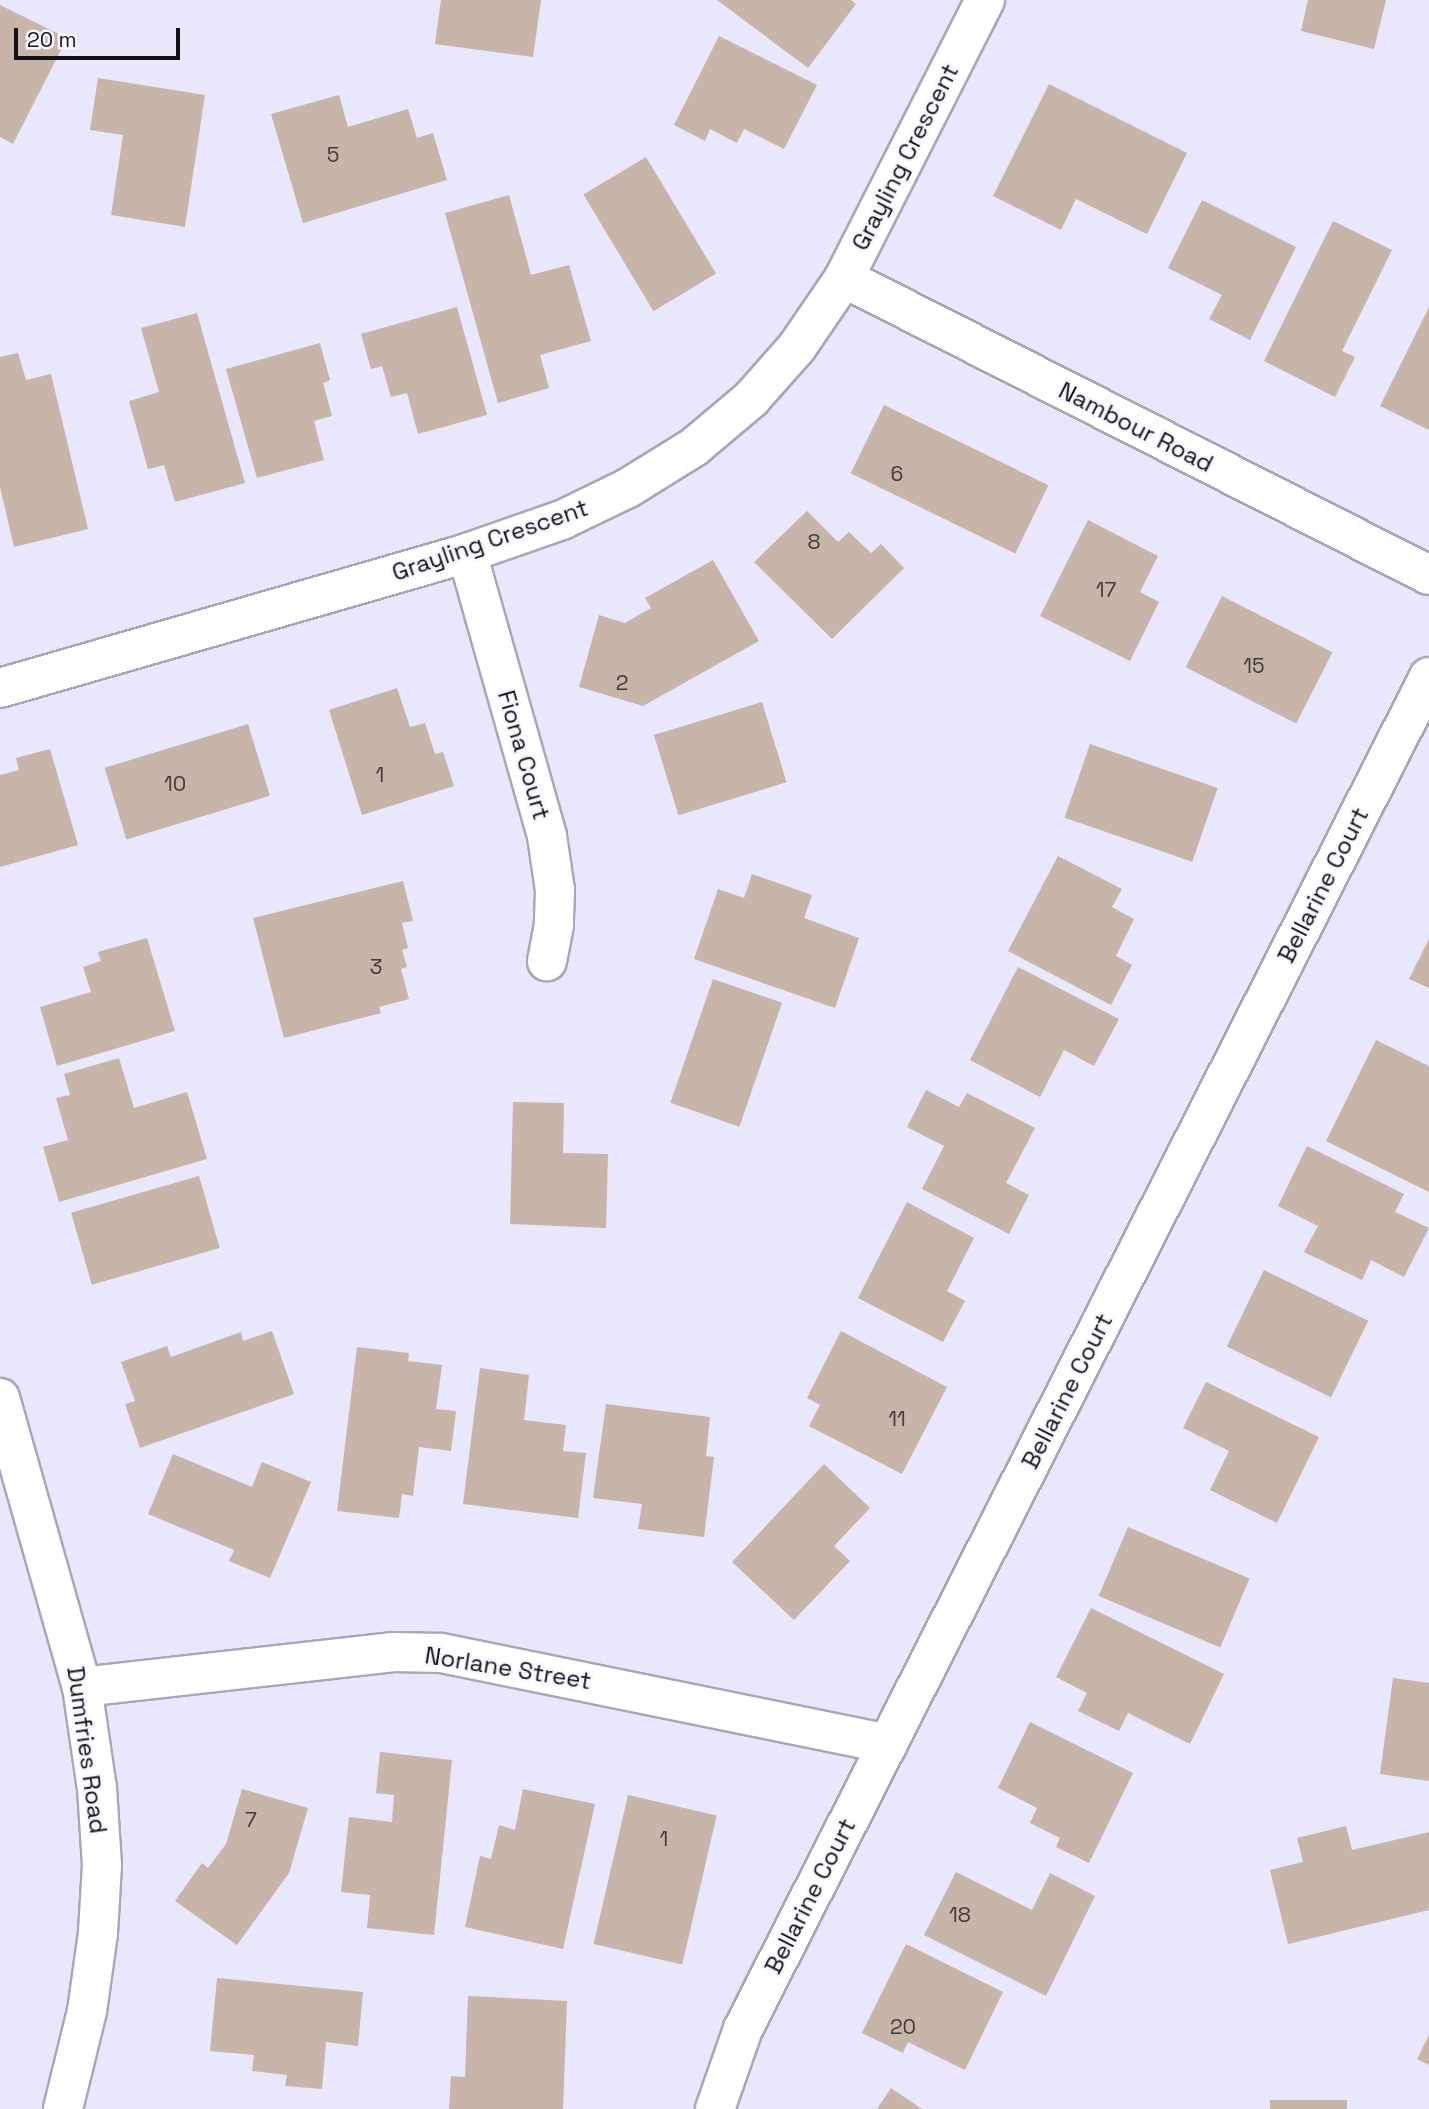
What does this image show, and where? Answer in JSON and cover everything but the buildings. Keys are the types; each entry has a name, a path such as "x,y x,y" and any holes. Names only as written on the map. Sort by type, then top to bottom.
{"street":[{"name":"Grayling Crescent","path":"0,688 467,553 562,520 628,488 694,447 751,399 788,358 844,278 985,0"},
{"name":"Nambour Road","path":"844,278 1429,575"},
{"name":"Fiona Court","path":"467,553 547,836 555,890 554,925 547,961"},
{"name":"Bellarine Court","path":"715,2109 743,2029 1429,677"},
{"name":"Dumfries Road","path":"0,1398 82,1687 97,1788 102,1865 98,1933 88,2011 63,2109"},
{"name":"Norlane Street","path":"82,1687 394,1652 440,1653 532,1669 888,1744"}]}
